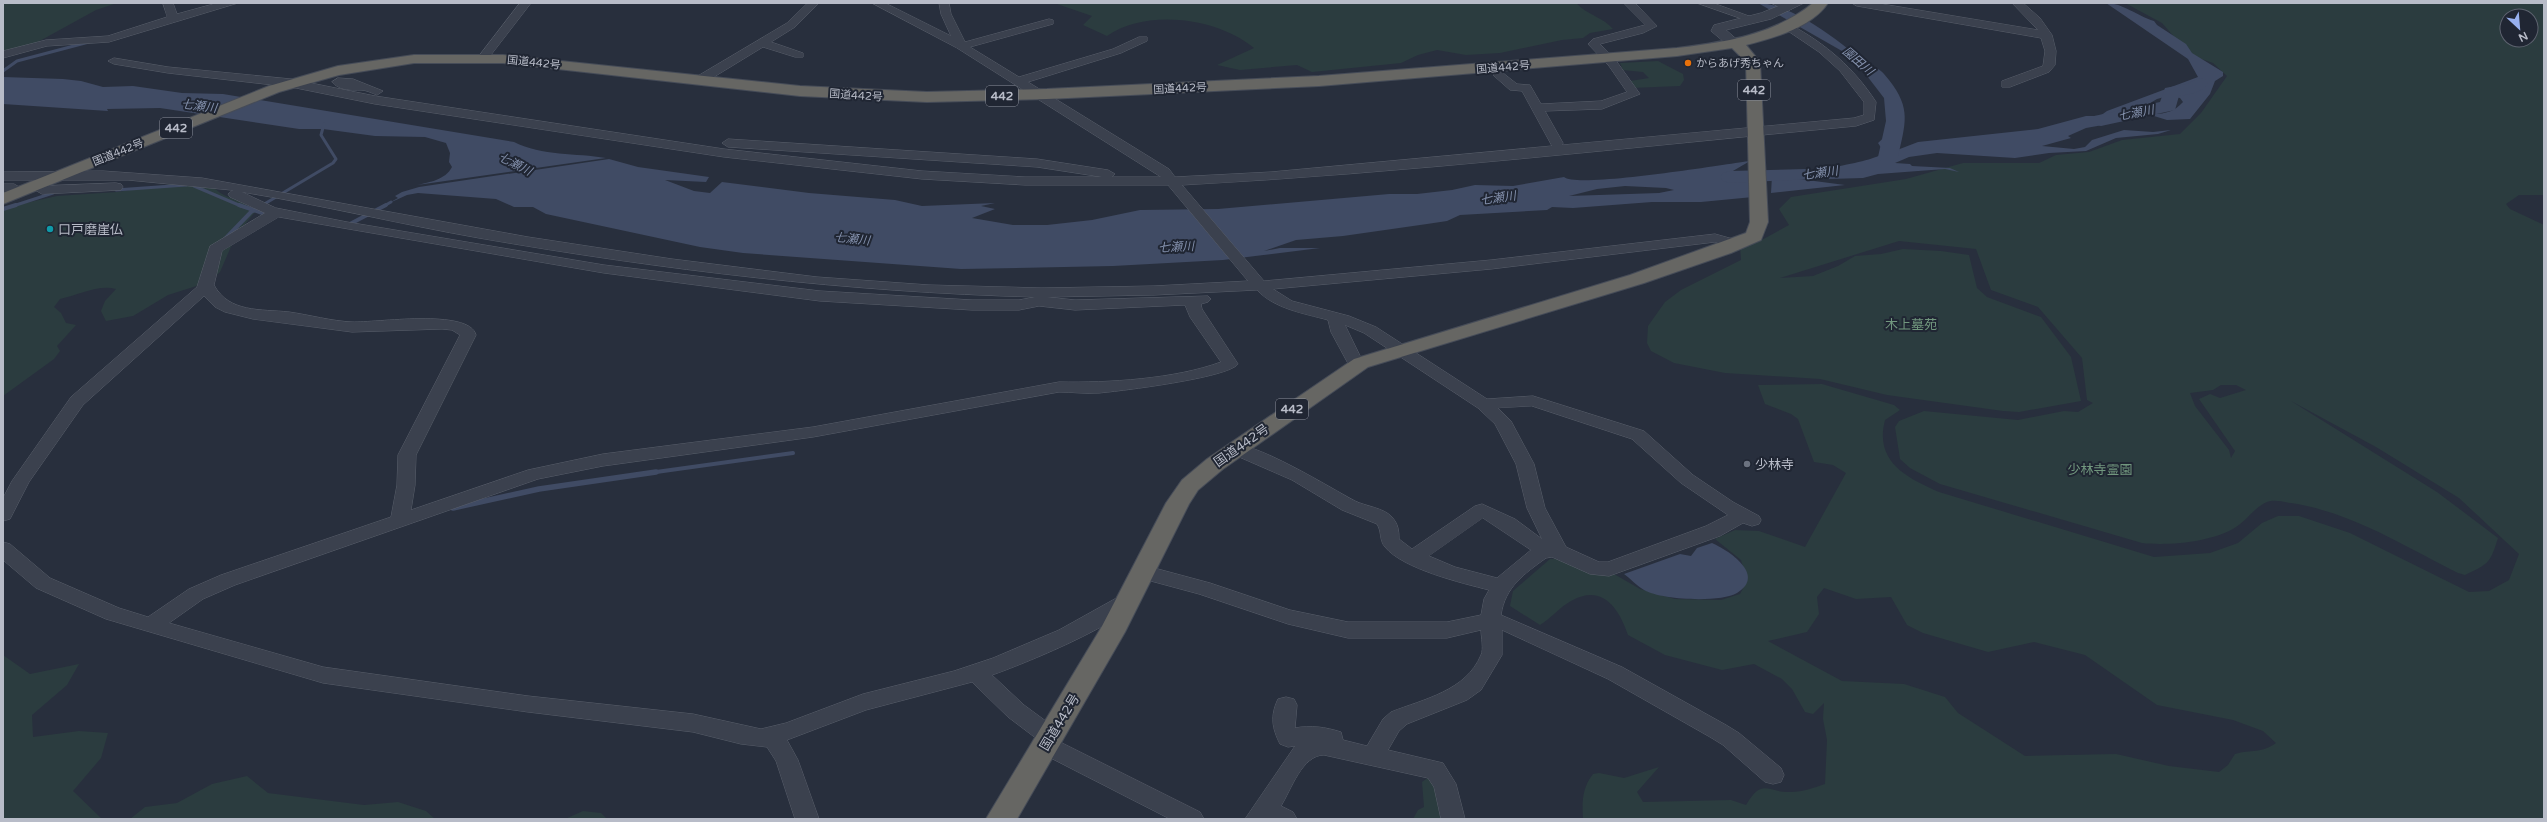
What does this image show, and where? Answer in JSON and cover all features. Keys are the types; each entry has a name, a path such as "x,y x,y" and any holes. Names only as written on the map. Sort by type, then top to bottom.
{"highway":[{"name":"国道442号","path":"7,192 62,175 291,83 338,71 401,61 483,58 877,96 1041,94 1318,81 1609,59 1689,51 1734,43 1788,26 1804,17 1822,3"},
{"name":"国道442号","path":"1001,819 1132,596 1187,489 1205,472 1357,366 1400,350 1618,285 1754,236 1759,222 1752,60 1748,53 1734,43"}],"street":[{"path":"168,3 172,17"},
{"path":"3,55 46,43 109,39 233,3"},
{"path":"483,58 526,3"},
{"path":"700,80 763,43 797,20 814,3"},
{"path":"877,3 961,46 1041,94 1156,167 1175,183 1259,284 1287,304 1370,330 1484,404 1502,421 1525,464 1536,508 1552,550"},
{"path":"944,3 946,14 961,46"},
{"path":"1538,108 1602,105 1632,96 1634,92 1609,59 1594,44 1595,42 1639,31 1652,25 1636,12 1629,3"},
{"path":"1702,3 1752,19"},
{"path":"1857,3 2046,34"},
{"path":"2006,84 2048,69 2051,55 2046,34 2034,19 2017,3"},
{"path":"1734,43 1721,36 1718,29 1725,25 1752,19 1787,5"},
{"path":"138,19 184,17"},
{"path":"961,46 1049,22"},
{"path":"114,61 168,70 291,83 375,100 657,144 864,170 999,180 1137,181 1175,183 1755,139 1865,120 1871,114 1872,106 1868,97 1841,67 1816,43 1788,26"},
{"path":"1019,81 1117,51 1143,39"},
{"path":"763,43 800,55"},
{"path":"1499,75 1512,86 1526,88 1557,143"},
{"path":"375,100 371,95 338,82 349,82 413,100 681,140 1049,164 1137,181"},
{"path":"1175,183 1259,168 1557,143 1690,130 1755,139"},
{"path":"3,176 111,175 215,184 516,240 823,281 928,290 1020,292 1191,288 1472,268 1715,238 1724,238 1735,244"},
{"path":"42,190 150,186 175,181"},
{"path":"215,184 276,212 531,257 679,280 820,296 928,303 1015,305 1051,301 1080,305 1192,300 1259,284"},
{"path":"3,515 21,481 78,401 206,284 214,249 276,212"},
{"path":"206,284 211,294 221,305 246,313 293,317 350,327 455,324 467,331 464,342 407,455 406,485 400,520"},
{"path":"151,625 187,600 216,585 526,476 603,460 813,432 1059,387 1098,388 1154,381 1214,370 1230,364 1223,350 1198,317 1192,300"},
{"path":"920,317 928,303"},
{"path":"1335,318 1338,332 1357,366"},
{"path":"1414,557 1482,510 1552,550 1591,566 1609,569 1747,518 1687,479 1638,435 1629,431 1533,401 1484,404"},
{"path":"1236,449 1298,476 1349,506 1384,520 1388,524 1393,546 1414,557 1466,578 1502,586"},
{"path":"3,549 31,575 48,586 113,614 340,678 692,724 741,735 763,737 777,742 787,760 807,819"},
{"path":"1373,755 1391,725 1399,718 1459,694 1473,684 1492,655 1492,607 1502,586 1515,571 1552,550"},
{"path":"1143,572 1203,588 1288,616 1348,630 1447,630 1492,621 1503,622 1524,630 1634,683 1731,739 1772,775"},
{"path":"763,737 784,733 861,702 975,672 1048,645 1132,596"},
{"path":"975,672 1048,740 1192,819"},
{"path":"1286,705 1282,718 1283,727 1288,738 1309,734 1336,738 1346,750"},
{"path":"1269,816 1302,752 1318,745 1373,755 1435,770 1445,784 1454,819"}],"green space":[{"path":"3,3 117,3 96,10 36,43 3,52"},
{"path":"1054,3 1576,3 1613,29 1590,33 1583,38 1562,40 1500,53 1466,55 1437,50 1418,55 1401,63 1312,72 1297,65 1240,70 1217,65 1254,48 1239,38 1221,30 1182,20 1162,20 1142,22 1123,27 1107,36 1083,25 1092,16"},
{"path":"2125,3 2544,3 2544,195 2519,195 2506,204 2510,209 2544,225 2544,819 1583,819 1583,801 1585,790 1589,779 1593,774 1599,773 1624,778 1659,767 1637,792 1643,802 1731,800 1746,805 1752,796 1761,789 1766,788 1783,792 1795,792 1808,790 1825,784 1827,740 1823,719 1824,703 1813,714 1805,712 1792,689 1782,679 1754,664 1722,670 1665,655 1628,635 1620,616 1608,602 1601,597 1592,595 1582,596 1571,601 1540,625 1510,606 1513,591 1550,559 1564,558 1614,574 1640,589 1675,599 1721,600 1740,594 1747,581 1741,560 1715,539 1735,530 1759,531 1805,547 1846,473 1833,465 1814,462 1798,419 1791,414 1765,404 1758,385 1822,384 1894,405 1900,410 1885,420 1883,435 1884,447 1889,458 1896,466 1916,481 1939,492 2154,557 2210,553 2238,543 2262,523 2278,516 2299,516 2350,533 2469,592 2489,591 2509,580 2519,554 2459,498 2376,447 2291,401 2437,492 2498,538 2493,553 2487,562 2465,575 2458,573 2377,531 2356,522 2313,507 2276,501 2270,501 2263,504 2236,527 2215,536 2190,542 2165,544 2142,543 1940,484 1910,468 1900,459 1895,427 1899,421 1924,411 2018,420 2064,411 2078,412 2093,403 2087,400 2082,358 2038,307 1991,290 1976,249 1899,241 1780,278 1813,276 1838,266 1855,256 1881,254 1903,249 1941,251 1969,255 1977,288 1987,297 2041,317 2071,357 2081,401 2019,412 2003,411 1887,395 1820,379 1725,373 1674,363 1651,351 1647,343 1648,326 1665,302 1681,290 1741,260 1740,245 1758,242 1789,225 1779,209 1791,197 1906,179 1963,163 2039,163 2056,155 2089,152 2122,140 2180,134 2201,113 2227,76 2213,63 2190,55 2162,23","holes":["2221,385 2236,385 2246,390 2220,398 2210,394 2199,399 2235,451 2231,458 2229,450 2195,406 2190,393 2213,390","1824,588 1856,599 1891,597 1907,625 1923,633 1988,652 2034,642 2085,655 2157,705 2233,720 2263,731 2276,743 2265,749 2235,754 2228,765 2219,772 2169,766 2116,754 2025,756 1958,713 1945,697 1904,684 1842,681 1768,641 1807,632 1819,614 1817,597"]},
{"path":"1658,61 1683,74 1684,80 1680,86 1632,88 1630,81 1649,78 1643,72 1623,70 1620,63"},
{"path":"185,182 213,186 217,191 245,204 255,212 236,235 220,272 209,282 168,295 133,316 106,321 101,311 105,301 116,289 96,289 60,299 54,307 61,313 66,323 76,325 57,346 60,351 54,359 3,396 3,208 57,196 117,192"},
{"path":"3,655 30,674 79,664 67,685 32,715 33,737 79,731 108,733 101,758 73,791 102,819 3,819"},
{"path":"247,776 268,793 364,805 398,802 426,811 435,819 130,819 145,807 177,803 212,784"},
{"path":"1429,777 1432,777 1441,819 1413,819 1418,810 1424,807 1422,782"},
{"path":"583,811 601,813 607,819 565,819"}],"water":[{"path":"1758,3 1773,5 1807,20 1857,56 1887,85 1895,98 1889,103 1897,114 1901,127 1890,136 1886,143 1892,152 1918,142 2038,129 2086,116 2100,116 2107,111 2198,77 2188,59 2106,3 2124,7 2154,21 2157,25 2186,44 2192,53 2223,72 2223,76 2215,81 2210,94 2190,119 2167,120 2154,116 2153,114 2166,113 2173,110 2183,102 2180,98 2168,96 2157,99 2130,115 2112,120 2103,125 2086,128 2068,136 2071,138 2042,146 2074,149 2085,147 2092,140 2124,130 2153,132 2171,130 2158,134 2116,138 2086,151 2049,153 2015,158 1937,153 1909,157 1895,163 1910,164 1912,166 1950,168 1959,172 1945,169 1878,174 1863,178 1829,179 1807,177 1799,179 1845,185 1771,193 1772,176 1850,164 1878,156 1884,152 1878,143 1891,131 1894,123 1881,88 1863,63"},
{"path":"3,77 63,79 81,81 103,87 133,86 182,93 223,94 514,142 536,150 606,158 417,185 441,178 452,167 449,162 450,153 446,143 425,137 375,136 323,129 299,129 160,108 107,109 108,111 3,104"},
{"path":"609,159 638,167 709,177 706,182 665,180 694,191 710,193 722,182 809,193 895,200 922,206 995,203 981,206 995,209 972,218 1013,225 1047,225 1092,220 1140,210 1218,209 1389,194 1417,194 1452,190 1475,185 1513,186 1564,177 1575,180 1622,178 1684,171 1750,161 1726,175 1751,175 1753,197 1701,202 1652,202 1573,208 1552,207 1547,210 1460,215 1447,221 1343,236 1296,240 1264,251 1280,248 1320,248 1223,260 1113,266 961,269 743,253 700,247 546,214 533,207 514,207 496,199 418,193 407,195 385,205 398,198 395,196 402,192 419,187","holes":["1625,186 1666,188 1674,190 1659,193 1569,196 1597,189"]},
{"path":"1712,543 1735,557 1746,571 1748,579 1745,586 1737,593 1729,596 1705,599 1663,596 1644,590 1624,574 1680,554 1691,556 1697,548"}],"waterway":[{"path":"3,71 17,61 89,42"},
{"name":"園田川","path":"1873,72 1893,97 1896,121 1888,157"},
{"name":"七瀬川","path":"2101,120 2168,106 2171,92 2191,89 2199,83"},
{"path":"261,206 333,163 336,159 321,135 324,124"},
{"name":"七瀬川","path":"1730,177 1806,175"},
{"path":"116,190 186,185"},
{"path":"194,186 241,206"},
{"path":"13,206 53,193"},
{"path":"384,206 391,202"},
{"path":"3,209 16,205"},
{"path":"239,205 254,210"},
{"path":"254,210 263,205"},
{"path":"348,225 386,205"},
{"path":"225,239 254,210"},
{"path":"254,210 268,215"},
{"path":"652,473 793,453"},
{"path":"652,473 656,472"},
{"path":"453,508 539,489 652,473"}],"place":[{"name":"からあげ秀ちゃん","path":"1688,63"},
{"name":"口戸磨崖仏","path":"50,229"},
{"name":"少林寺","path":"1747,464"}],"park label":[{"name":"木上墓苑","path":"1911,324"},
{"name":"少林寺霊園","path":"2100,469"}]}
